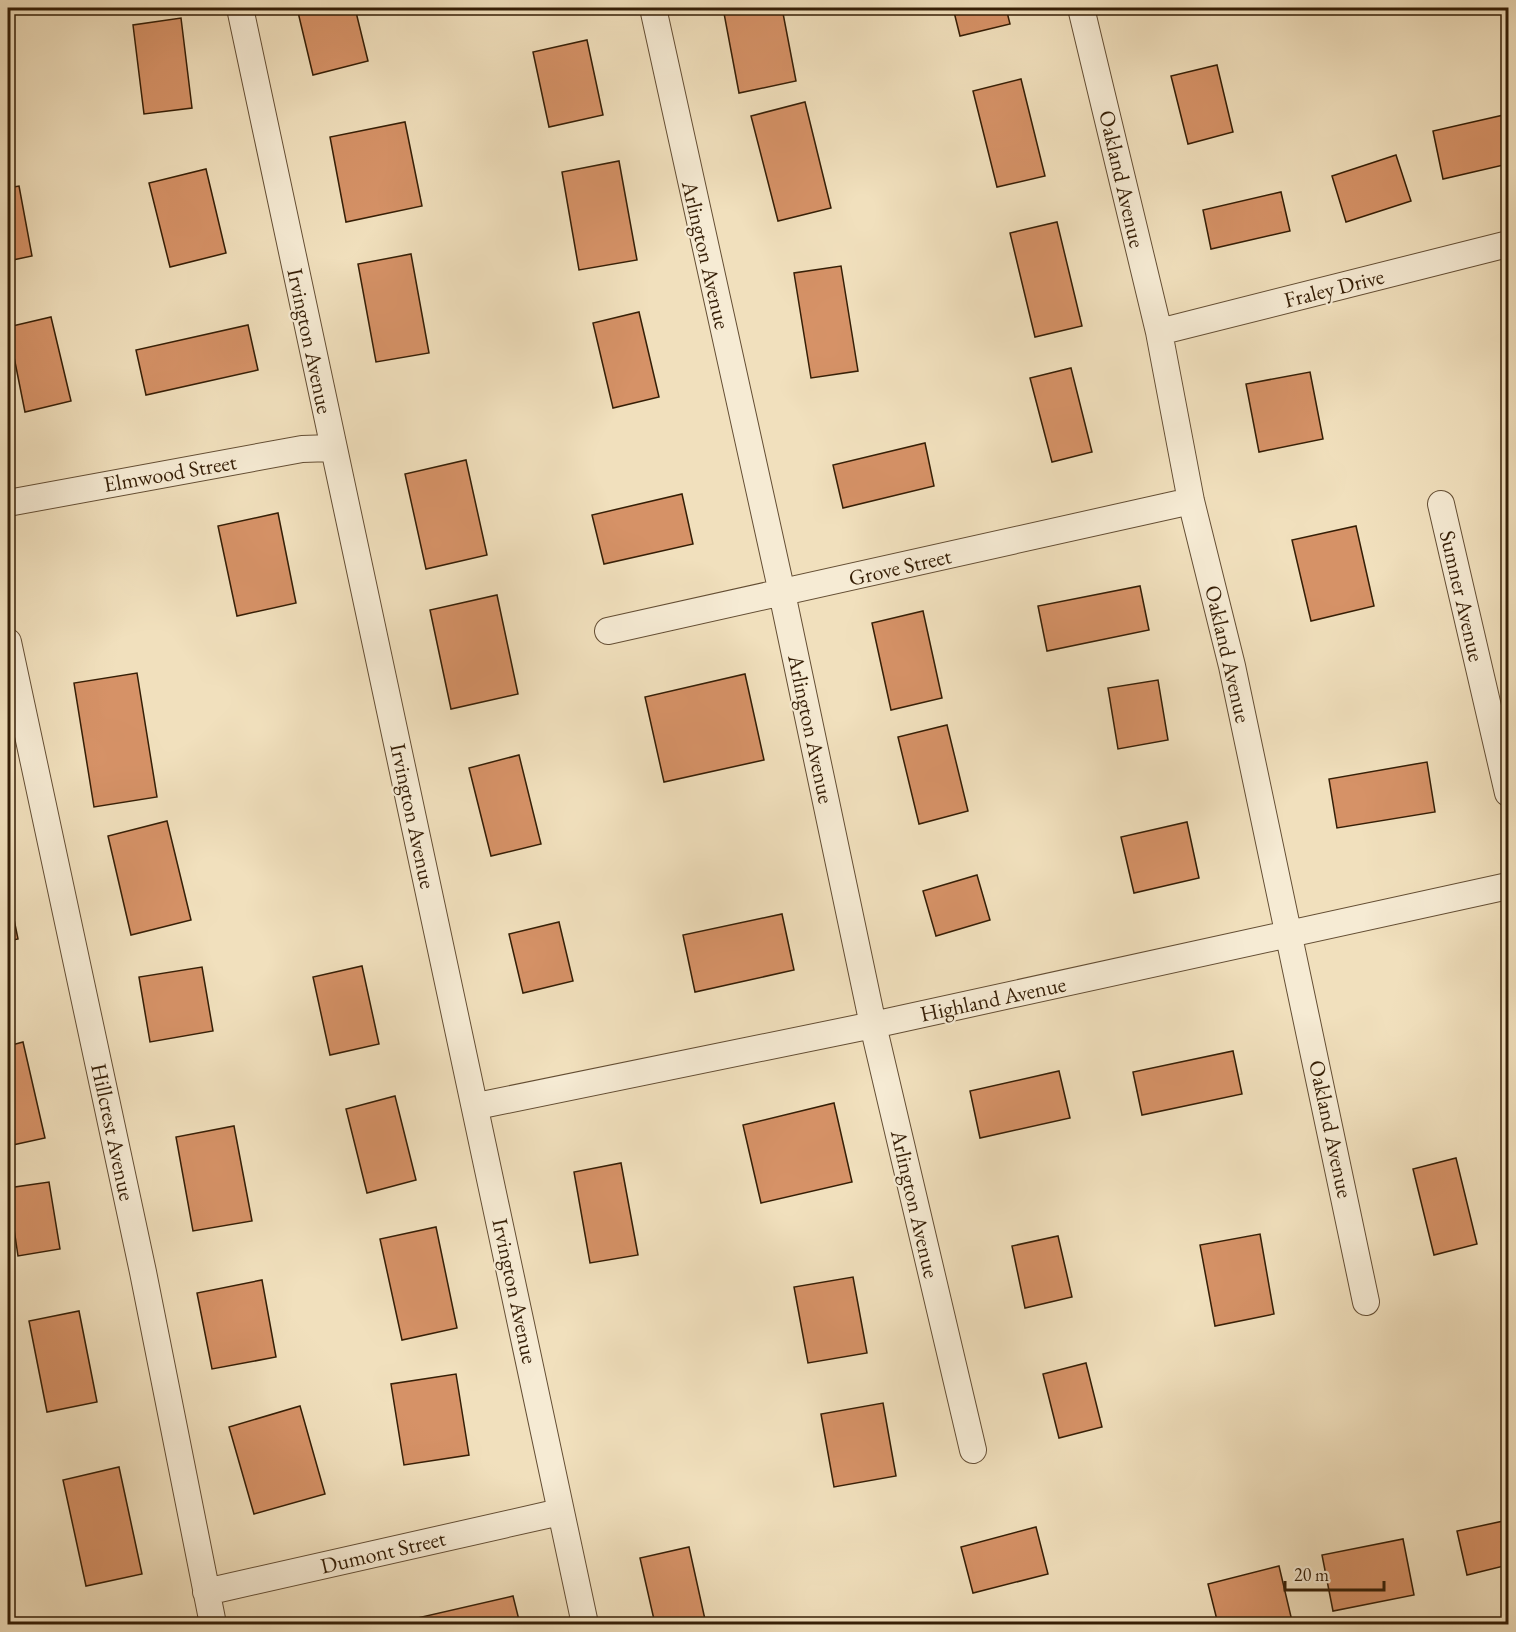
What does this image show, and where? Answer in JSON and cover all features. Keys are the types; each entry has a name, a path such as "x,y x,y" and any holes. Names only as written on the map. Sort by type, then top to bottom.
{"street":[{"name":"Irvington Avenue","path":"240,8 332,448 477,1106 585,1624"},
{"name":"Arlington Avenue","path":"653,8 782,593 873,1025 973,1450"},
{"name":"Oakland Avenue","path":"1082,8 1159,332 1191,501 1232,666 1291,935 1366,1302"},
{"name":"Fraley Drive","path":"1159,332 1509,244"},
{"name":"Elmwood Street","path":"8,503 302,449 332,448"},
{"name":"Grove Street","path":"608,632 1191,501"},
{"name":"Sumner Avenue","path":"1441,504 1509,793"},
{"name":"Hillcrest Avenue","path":"8,642 144,1272 213,1624"},
{"name":"Highland Avenue","path":"477,1106 873,1025 1509,886"},
{"name":"Dumont Street","path":"206,1592 560,1512"}],"building":[{"path":"297,8 355,8 368,61 313,75"},
{"path":"723,8 782,8 796,81 739,93"},
{"path":"953,8 1006,8 1010,24 960,36"},
{"path":"181,18 192,108 144,114 133,25"},
{"path":"587,40 603,115 549,127 533,52"},
{"path":"1217,65 1233,132 1188,144 1171,76"},
{"path":"1021,79 1045,176 997,187 973,91"},
{"path":"805,102 831,208 778,221 751,116"},
{"path":"1508,114 1508,164 1443,179 1433,131"},
{"path":"405,122 422,206 346,222 330,137"},
{"path":"1396,155 1411,201 1346,222 1332,176"},
{"path":"619,161 637,260 579,270 562,172"},
{"path":"206,169 226,253 170,267 149,183"},
{"path":"19,186 32,256 8,261 8,188"},
{"path":"1281,192 1290,231 1211,249 1203,210"},
{"path":"1057,222 1082,326 1035,337 1010,233"},
{"path":"411,254 429,353 376,362 358,264"},
{"path":"841,266 858,371 811,378 794,273"},
{"path":"639,312 659,397 613,408 593,323"},
{"path":"51,317 71,401 25,412 8,327"},
{"path":"248,325 258,370 146,395 136,350"},
{"path":"1071,368 1092,452 1052,462 1030,378"},
{"path":"1310,372 1323,439 1259,452 1246,384"},
{"path":"925,443 934,486 843,508 833,465"},
{"path":"466,460 487,555 426,569 405,474"},
{"path":"682,494 693,544 604,564 592,515"},
{"path":"278,513 296,603 237,616 218,526"},
{"path":"1356,526 1374,606 1311,621 1292,540"},
{"path":"1140,586 1149,630 1047,651 1038,606"},
{"path":"497,595 518,694 451,709 430,610"},
{"path":"923,611 942,698 891,710 872,623"},
{"path":"137,673 157,797 94,807 74,683"},
{"path":"745,674 764,760 664,782 645,697"},
{"path":"1158,680 1168,740 1118,749 1108,688"},
{"path":"947,725 968,811 919,824 898,737"},
{"path":"519,755 541,844 491,856 469,768"},
{"path":"1427,762 1435,812 1337,828 1329,779"},
{"path":"167,821 191,920 131,935 108,836"},
{"path":"1187,822 1199,878 1134,893 1121,837"},
{"path":"977,875 990,920 936,936 923,891"},
{"path":"8,890 18,939 8,941"},
{"path":"782,914 794,970 695,992 683,935"},
{"path":"559,922 573,981 523,993 509,934"},
{"path":"362,966 379,1044 330,1055 313,977"},
{"path":"202,967 213,1031 150,1042 139,977"},
{"path":"23,1042 45,1138 8,1146 8,1046"},
{"path":"1233,1051 1242,1094 1142,1115 1133,1072"},
{"path":"1059,1071 1070,1118 980,1138 970,1091"},
{"path":"395,1096 416,1180 367,1193 346,1109"},
{"path":"834,1103 852,1182 761,1203 743,1125"},
{"path":"234,1126 252,1221 193,1231 176,1137"},
{"path":"1456,1158 1477,1244 1434,1255 1413,1169"},
{"path":"621,1163 638,1255 590,1263 574,1172"},
{"path":"49,1182 60,1249 18,1256 8,1188"},
{"path":"436,1227 457,1328 402,1340 380,1239"},
{"path":"1260,1234 1274,1314 1215,1326 1200,1245"},
{"path":"1058,1236 1072,1297 1025,1308 1012,1246"},
{"path":"853,1277 867,1353 808,1363 794,1287"},
{"path":"262,1280 276,1357 212,1369 197,1293"},
{"path":"79,1311 97,1402 47,1412 29,1321"},
{"path":"1086,1363 1102,1427 1059,1438 1043,1374"},
{"path":"456,1374 469,1455 404,1465 391,1384"},
{"path":"883,1403 896,1476 834,1487 821,1414"},
{"path":"300,1406 325,1494 254,1514 229,1427"},
{"path":"119,1467 142,1574 86,1586 63,1480"},
{"path":"1508,1520 1508,1565 1467,1575 1457,1531"},
{"path":"1036,1527 1048,1574 973,1593 961,1547"},
{"path":"1403,1539 1414,1595 1333,1611 1322,1555"},
{"path":"689,1547 706,1624 655,1624 640,1558"},
{"path":"1279,1566 1292,1621 1276,1624 1218,1624 1208,1584"},
{"path":"513,1596 520,1624 414,1624 413,1619"}]}
